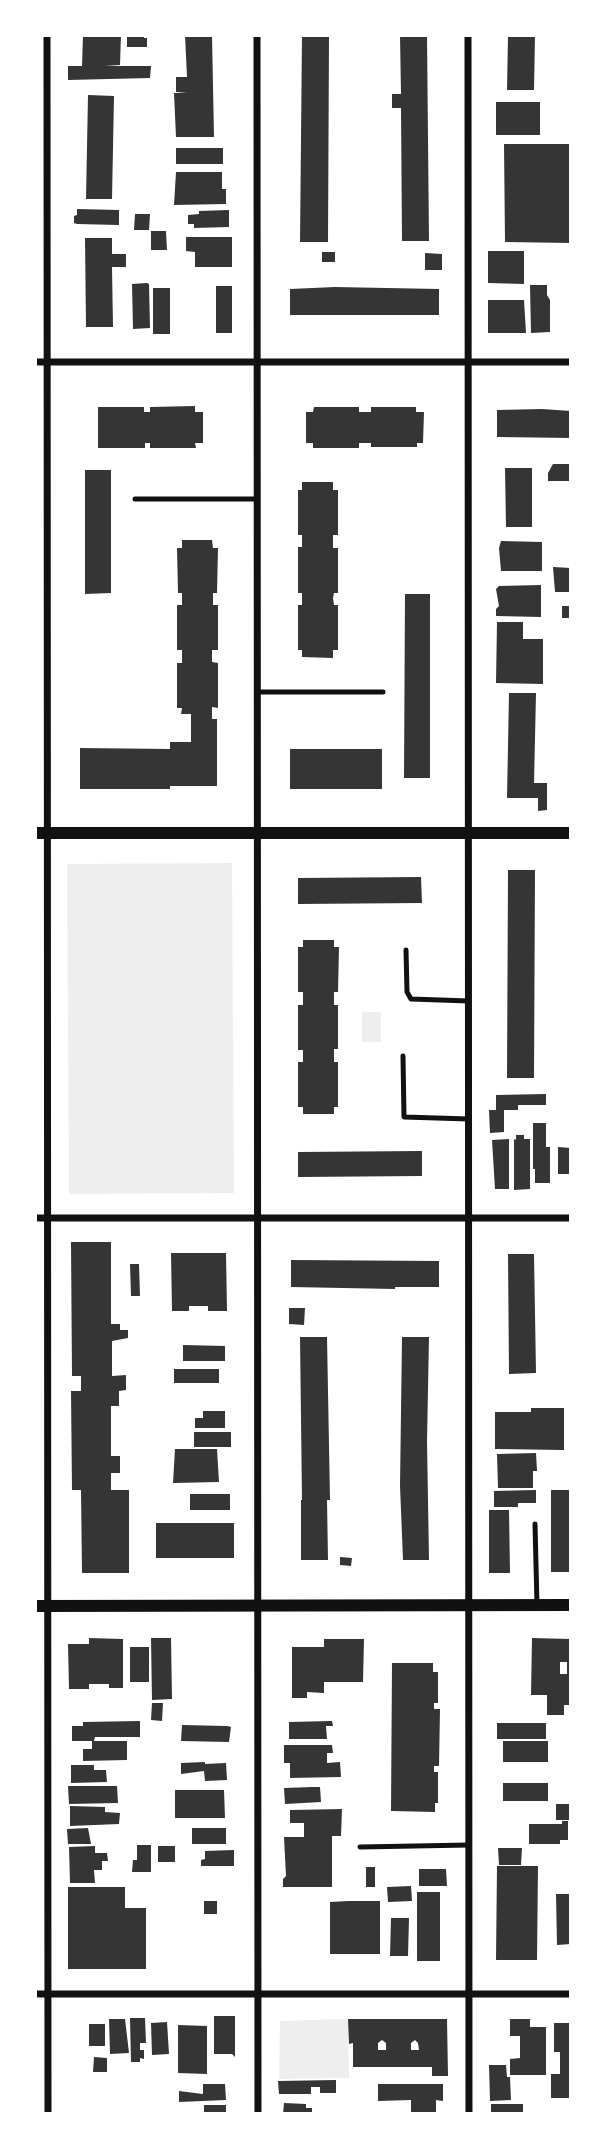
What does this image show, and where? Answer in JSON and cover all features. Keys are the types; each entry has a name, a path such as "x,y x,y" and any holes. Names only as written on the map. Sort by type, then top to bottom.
{"street":[{"path":"47,35 47,362 41,833 47,1218 41,1606 48,2114"},
{"path":"257,35 258,2114"},
{"path":"468,35 468,2114"},
{"path":"35,362 571,362"},
{"path":"41,833 571,833"},
{"path":"35,1219 571,1218"},
{"path":"41,1606 571,1605"},
{"path":"35,1994 571,1994"}],"lane":[{"path":"135,499 257,499"},
{"path":"258,692 383,692"},
{"path":"406,950 407,992 411,999 469,1001"},
{"path":"403,1056 404,1118 469,1119"},
{"path":"535,1524 537,1605"},
{"path":"360,1847 469,1844"}],"shaded area":[{"path":"232,863 234,1193 69,1194 67,864"},
{"path":"362,1012 381,1012 381,1042 362,1042"},
{"path":"348,2019 349,2078 279,2079 280,2021"}],"building":[{"path":"83,35 121,35 120,65 105,66 151,66 150,78 68,80 68,66 82,66"},
{"path":"127,35 144,35 144,38 147,38 147,47 127,47"},
{"path":"185,35 212,35 214,137 176,137 174,93 187,93 176,92 176,77 187,77"},
{"path":"302,35 329,35 328,242 300,242"},
{"path":"400,35 427,35 429,241 402,241 401,108 392,108 392,94 401,94"},
{"path":"508,35 535,35 534,90 507,90"},
{"path":"88,95 114,96 112,199 86,199"},
{"path":"496,102 540,102 540,135 496,135"},
{"path":"504,144 571,144 571,243 505,242"},
{"path":"176,148 223,148 223,164 176,164"},
{"path":"176,172 222,172 222,189 226,189 226,204 174,205"},
{"path":"77,209 119,210 119,225 74,223"},
{"path":"229,210 229,227 194,228 194,224 188,224 188,215 199,214 199,211"},
{"path":"135,214 150,214 149,230 134,230"},
{"path":"151,231 166,231 167,250 151,250"},
{"path":"186,237 232,237 232,267 195,267 195,252 186,251"},
{"path":"85,238 112,238 112,254 126,254 126,267 112,267 113,327 86,327"},
{"path":"488,251 524,251 524,284 488,283"},
{"path":"322,252 335,252 335,262 322,262"},
{"path":"425,253 442,254 442,270 425,270"},
{"path":"147,283 150,328 133,329 132,284"},
{"path":"530,285 547,285 550,332 531,333"},
{"path":"216,286 232,286 232,333 216,333"},
{"path":"153,288 170,288 170,334 153,334"},
{"path":"290,289 439,289 439,315 290,315"},
{"path":"488,300 524,300 526,333 488,333"},
{"path":"195,406 195,412 203,412 203,443 195,443 196,448 150,448 150,443 145,443 145,448 98,448 98,407 144,407 144,412 150,412 150,407"},
{"path":"314,407 359,407 359,412 371,412 371,407 416,407 416,412 424,412 423,443 417,443 417,447 371,447 371,443 359,443 359,448 313,448 313,443 306,443 306,412 313,412"},
{"path":"497,410 571,411 571,438 497,437"},
{"path":"553,464 570,464 570,481 548,481 548,473"},
{"path":"505,468 532,468 532,527 506,527"},
{"path":"85,470 111,470 111,593 85,594"},
{"path":"302,482 333,482 333,490 338,490 338,535 333,535 333,548 338,548 338,593 334,593 333,598 334,605 338,605 338,650 333,650 333,658 302,657 302,650 298,650 298,605 302,605 302,593 298,593 298,547 302,547 302,535 298,535 298,490 302,490"},
{"path":"182,540 212,540 213,548 218,548 217,593 213,593 213,605 218,605 218,650 212,650 212,662 218,663 218,708 212,707 212,719 217,719 217,786 80,789 80,748 170,749 170,742 191,742 191,714 181,714 182,708 177,708 177,663 182,663 182,650 177,650 177,605 182,605 182,593 178,593 177,548 182,548"},
{"path":"501,541 542,542 542,571 501,571"},
{"path":"553,567 571,568 571,592 555,592"},
{"path":"541,585 541,617 496,616 499,606 496,589 499,586"},
{"path":"405,594 430,594 430,778 404,778"},
{"path":"562,606 571,606 571,618 562,618"},
{"path":"497,622 523,622 523,639 543,639 543,684 496,683"},
{"path":"509,693 536,693 534,783 547,783 547,810 538,811 538,798 507,798"},
{"path":"290,749 382,749 382,789 290,789"},
{"path":"508,870 535,870 534,1078 507,1078"},
{"path":"421,877 422,903 298,904 298,878"},
{"path":"303,940 334,940 334,947 339,947 338,992 334,992 334,1005 338,1005 338,1049 334,1049 334,1062 338,1062 338,1107 334,1107 334,1114 303,1114 303,1107 298,1107 298,1062 303,1062 303,1050 298,1050 298,1005 303,1005 303,992 298,992 298,947 303,947"},
{"path":"546,1094 546,1105 518,1105 518,1110 504,1110 504,1132 490,1133 489,1110 496,1110 496,1095"},
{"path":"533,1123 546,1123 546,1147 550,1147 550,1183 535,1183"},
{"path":"516,1135 524,1135 524,1139 530,1139 530,1189 514,1190"},
{"path":"509,1139 509,1189 495,1189 492,1140"},
{"path":"558,1147 571,1148 571,1174 558,1174"},
{"path":"422,1151 422,1176 298,1177 298,1152"},
{"path":"71,1242 111,1242 111,1324 120,1324 120,1330 128,1330 128,1338 112,1341 112,1376 126,1375 126,1390 119,1391 119,1406 111,1406 111,1456 120,1456 120,1473 111,1473 111,1490 129,1490 129,1573 82,1573 81,1490 72,1490 71,1391 81,1391 81,1376 72,1376"},
{"path":"171,1253 226,1253 227,1311 208,1311 208,1306 189,1306 189,1311 172,1311"},
{"path":"508,1254 534,1254 536,1373 509,1374"},
{"path":"291,1260 439,1261 439,1287 291,1287"},
{"path":"130,1264 139,1264 140,1296 131,1296"},
{"path":"289,1308 305,1308 304,1325 289,1324"},
{"path":"300,1337 327,1337 330,1500 327,1500 328,1560 301,1560"},
{"path":"402,1337 429,1337 429,1560 403,1560 400,1486"},
{"path":"183,1345 225,1346 225,1361 183,1361"},
{"path":"174,1369 219,1369 219,1383 174,1383"},
{"path":"531,1408 564,1408 564,1450 495,1449 495,1412 531,1412"},
{"path":"203,1411 225,1411 225,1428 195,1428 195,1418 203,1418"},
{"path":"194,1432 231,1432 231,1447 194,1447"},
{"path":"175,1449 217,1449 219,1482 173,1483"},
{"path":"536,1453 537,1471 533,1471 533,1488 498,1488 497,1454"},
{"path":"536,1490 536,1503 518,1503 518,1507 494,1507 494,1491"},
{"path":"551,1490 571,1490 571,1572 551,1572"},
{"path":"190,1494 230,1494 230,1510 190,1510"},
{"path":"489,1510 509,1510 510,1573 489,1573"},
{"path":"156,1523 234,1523 234,1558 156,1558"},
{"path":"340,1557 352,1558 351,1566 340,1565"},
{"path":"89,1638 123,1639 123,1688 109,1688 109,1684 89,1684 89,1689 69,1689 68,1644 89,1644"},
{"path":"151,1638 171,1638 172,1699 152,1700"},
{"path":"532,1638 571,1639 571,1705 564,1705 564,1715 547,1715 547,1695 531,1695","holes":["560,1662 567,1662 567,1674 560,1674"]},
{"path":"324,1639 364,1639 363,1682 324,1682 324,1693 307,1692 307,1698 292,1698 292,1647 324,1647"},
{"path":"130,1647 149,1647 149,1682 130,1682"},
{"path":"392,1663 433,1663 433,1672 438,1672 438,1703 434,1703 434,1709 440,1709 439,1766 434,1766 434,1772 438,1772 438,1803 435,1803 435,1812 391,1811"},
{"path":"152,1703 163,1703 162,1721 151,1720"},
{"path":"140,1721 140,1737 95,1737 94,1741 127,1741 127,1760 83,1761 83,1749 92,1749 92,1741 72,1741 72,1726 83,1726 83,1722"},
{"path":"332,1721 333,1726 326,1726 327,1739 289,1739 289,1722"},
{"path":"497,1723 546,1723 546,1739 497,1739"},
{"path":"182,1725 231,1727 229,1742 181,1741"},
{"path":"503,1741 548,1741 548,1762 503,1762"},
{"path":"284,1745 332,1745 333,1753 327,1753 327,1763 340,1762 341,1777 290,1778 290,1763 284,1763"},
{"path":"181,1763 226,1763 227,1780 205,1781 204,1771 181,1774"},
{"path":"71,1765 94,1765 94,1770 106,1770 107,1782 71,1783"},
{"path":"503,1783 548,1783 548,1801 503,1801"},
{"path":"68,1786 117,1786 118,1803 69,1804"},
{"path":"320,1787 321,1802 285,1804 284,1788"},
{"path":"175,1790 224,1790 225,1818 175,1818"},
{"path":"556,1804 571,1804 571,1820 556,1820"},
{"path":"70,1806 105,1807 105,1812 120,1813 119,1824 70,1826"},
{"path":"342,1809 341,1836 332,1836 332,1887 283,1887 283,1879 286,1876 284,1837 304,1837 304,1823 290,1823 290,1810"},
{"path":"562,1821 568,1821 568,1840 560,1840 560,1844 529,1844 529,1824 562,1824"},
{"path":"88,1828 91,1844 68,1844 67,1829"},
{"path":"192,1828 226,1828 226,1844 192,1844"},
{"path":"137,1845 151,1845 151,1872 132,1872 133,1860 137,1860"},
{"path":"95,1846 95,1853 107,1853 108,1861 102,1861 102,1870 94,1870 95,1883 70,1883 69,1847"},
{"path":"158,1846 175,1846 175,1862 158,1862"},
{"path":"498,1848 522,1848 521,1865 499,1865"},
{"path":"234,1850 234,1866 201,1866 205,1851"},
{"path":"497,1866 538,1866 537,1960 496,1960"},
{"path":"366,1867 375,1867 375,1887 366,1887"},
{"path":"419,1869 446,1869 447,1886 419,1886"},
{"path":"411,1886 412,1901 388,1902 387,1887"},
{"path":"68,1887 125,1887 125,1908 146,1908 146,1969 68,1969"},
{"path":"417,1892 440,1892 440,1961 417,1961"},
{"path":"556,1894 571,1894 571,1944 557,1945"},
{"path":"204,1901 217,1901 217,1914 204,1914"},
{"path":"380,1901 380,1954 330,1954 330,1902"},
{"path":"391,1918 409,1918 408,1956 390,1956"},
{"path":"214,2016 235,2016 235,2057 232,2054 214,2054"},
{"path":"130,2018 145,2018 146,2043 140,2043 140,2050 144,2050 144,2059 140,2058 140,2062 131,2062"},
{"path":"109,2019 125,2019 129,2053 110,2054"},
{"path":"348,2019 447,2019 448,2076 432,2076 432,2067 353,2067 353,2043 349,2044","holes":["382,2040 386,2043 386,2050 378,2050 378,2043","415,2040 418,2043 419,2050 411,2050 411,2043"]},
{"path":"510,2019 530,2019 530,2027 546,2027 546,2075 510,2075 510,2059 520,2058 520,2036 510,2036"},
{"path":"167,2022 169,2054 152,2055 151,2023"},
{"path":"554,2023 571,2023 571,2098 551,2098 551,2074 560,2074 560,2052 554,2052"},
{"path":"89,2024 105,2024 105,2046 89,2046"},
{"path":"178,2025 207,2026 207,2074 178,2073"},
{"path":"94,2057 107,2058 107,2072 93,2072"},
{"path":"489,2065 506,2065 507,2077 510,2077 511,2100 490,2101"},
{"path":"336,2080 336,2093 320,2093 320,2087 311,2087 311,2094 279,2094 278,2081"},
{"path":"203,2084 225,2084 226,2100 179,2102 179,2091 203,2094"},
{"path":"378,2084 443,2084 443,2101 436,2100 436,2114 411,2114 411,2100 378,2101"},
{"path":"284,2103 306,2104 306,2108 312,2108 312,2114 283,2114"},
{"path":"491,2104 523,2104 523,2114 491,2114"},
{"path":"204,2105 226,2105 226,2114 204,2114"}]}
